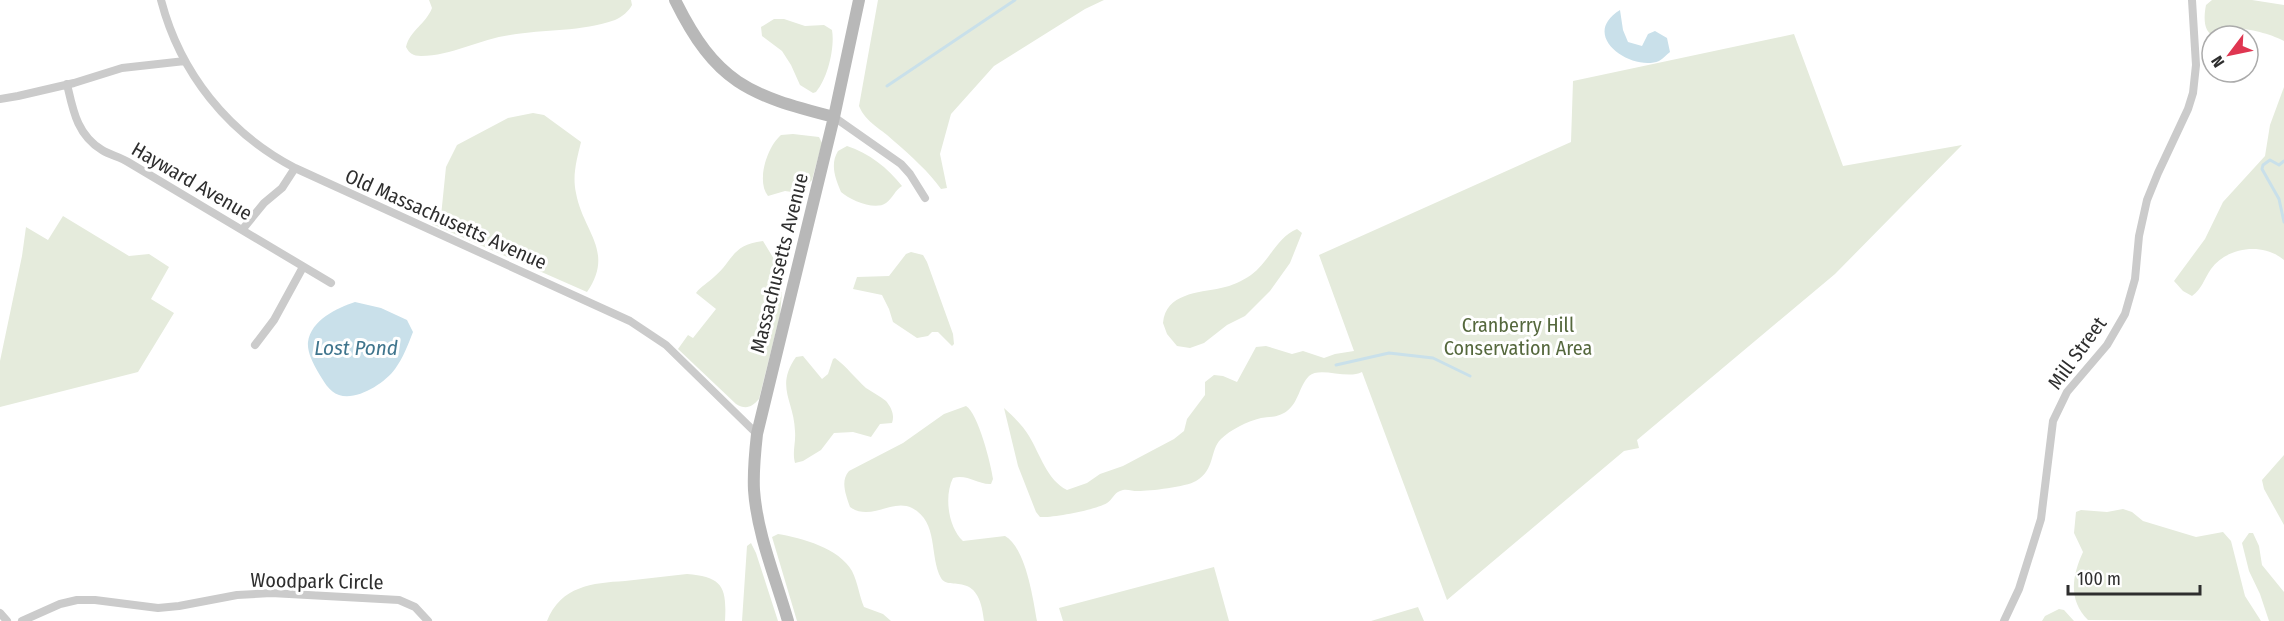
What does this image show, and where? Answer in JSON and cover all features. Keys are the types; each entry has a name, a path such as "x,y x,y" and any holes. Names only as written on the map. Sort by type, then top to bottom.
{"main road":[{"path":"675,0 702,48 737,82 779,102 834,117"},
{"name":"Massachusetts Avenue","path":"788,621 755,499 757,434 834,117 859,0"}],"street":[{"name":"Old Massachusetts Avenue","path":"161,0 169,26 185,61 206,94 226,118 257,145 295,168 630,321 666,345 757,434"},
{"name":"Mill Street","path":"2004,621 2019,589 2041,519 2053,421 2067,392 2107,345 2124,314 2135,279 2139,236 2147,200 2191,101 2196,65 2193,0"},
{"path":"0,99 67,84 122,68 185,61"},
{"name":"Hayward Avenue","path":"67,84 77,123 96,146 129,162 331,283"},
{"path":"834,117 901,164 925,198"},
{"path":"242,230 264,203 282,188 295,168"},
{"path":"255,345 274,320 303,267"},
{"name":"Woodpark Circle","path":"22,621 44,610 76,600 95,600 158,608 189,605 237,595 271,593 399,600 415,607 428,621"},
{"path":"0,613 7,621"}],"green space":[{"path":"429,0 631,0 632,5 620,17 602,24 510,35 443,53 421,56 410,52 406,47 411,36 432,8"},
{"path":"878,0 1104,0 1085,9 994,66 951,114 940,154 947,188 941,189 931,176 870,121 859,106"},
{"path":"2212,0 2252,0 2284,5 2284,41 2260,32 2260,24 2206,24 2206,5"},
{"path":"774,19 784,19 805,26 824,25 832,30 830,62 816,92 813,93 800,85 782,51 762,36 761,27"},
{"name":"Cranberry Hill Conservation Area","path":"1794,34 1843,166 1962,145 1835,274 1637,440 1639,448 1624,451 1447,600 1362,372 1349,375 1320,372 1309,376 1287,411 1278,416 1261,418 1245,424 1221,439 1217,444 1210,466 1196,481 1176,487 1138,491 1122,490 1107,503 1074,513 1040,517 1036,512 1018,466 1004,408 1027,432 1054,480 1067,490 1123,466 1174,439 1184,431 1187,419 1205,395 1205,382 1214,375 1237,382 1256,347 1266,346 1292,354 1303,351 1324,358 1354,351 1319,255 1571,142 1573,81"},
{"path":"2284,87 2284,260 2275,254 2256,249 2236,252 2226,256 2211,269 2192,296 2183,291 2174,281 2205,239 2223,202 2265,156 2270,125"},
{"path":"533,113 544,115 581,142 575,186 580,207 598,253 595,278 587,292 432,224 441,216 446,167 457,145 508,118"},
{"path":"781,135 819,137 822,143 812,180 799,193 785,191 768,196 763,182 763,173 771,147"},
{"path":"847,146 878,162 902,186 886,203 876,206 869,205 856,201 841,192 835,176 834,161 838,151"},
{"path":"63,216 129,256 149,254 169,267 151,299 174,313 138,372 0,407 0,361 26,227 48,240"},
{"path":"1297,229 1302,233 1290,263 1270,291 1245,316 1227,325 1204,343 1190,348 1177,346 1167,334 1163,323 1165,313 1170,306 1184,296 1229,286 1248,277 1257,270 1284,238"},
{"path":"763,241 777,264 783,280 780,315 759,399 751,406 743,407 736,404 678,349 688,335 693,338 716,309 696,293 721,271 739,250"},
{"path":"911,252 923,255 927,262 953,334 954,344 952,346 938,332 917,338 893,322 882,295 853,289 857,277 889,276 906,254"},
{"path":"803,356 822,379 828,374 835,358 866,388 886,401 892,411 892,423 880,424 871,437 853,432 834,433 821,450 795,463 794,420 786,385 790,368 796,357"},
{"path":"966,406 979,428 993,479 991,484 963,477 953,478 948,502 951,520 963,541 1005,536 1012,542 1023,562 1037,621 984,621 981,605 970,588 945,582 941,578 937,569 930,530 921,514 912,508 897,506 866,512 850,507 848,502 844,484 849,471 903,443 944,414"},
{"path":"2284,455 2284,525 2264,489 2262,480"},
{"path":"2123,509 2132,512 2143,521 2196,537 2223,532 2231,541 2245,596 2261,621 2088,620 2077,604 2074,588 2076,570 2083,552 2074,533 2076,512 2081,510 2107,512"},
{"path":"2249,533 2253,533 2259,546 2262,565 2284,592 2284,621 2269,621 2249,571 2242,543"},
{"path":"778,534 809,541 838,556 852,571 864,607 883,614 891,621 797,621 772,537"},
{"path":"751,543 778,621 742,621 747,546"},
{"path":"1214,567 1229,621 1063,621 1059,608"},
{"path":"687,574 708,578 720,586 725,599 725,621 547,621 560,600 569,593 590,585"},
{"path":"1418,607 1424,621 1371,621"},
{"path":"2059,609 2064,610 2074,621 2042,621 2045,616"}],"water":[{"path":"1620,10 1623,30 1628,42 1642,46 1648,34 1655,31 1667,38 1670,52 1659,61 1648,63 1624,57 1614,49 1607,40 1605,30 1609,20"},
{"name":"Lost Pond","path":"355,302 381,308 407,320 413,332 403,356 390,374 370,390 346,396 335,393 324,382 308,350 308,342 310,334 319,321 333,311"}],"waterway":[{"path":"887,86 1015,0"},
{"path":"2284,161 2279,165 2270,160 2263,165 2262,169 2279,199 2284,222"},
{"path":"1336,365 1389,353 1433,358 1470,376"}]}
